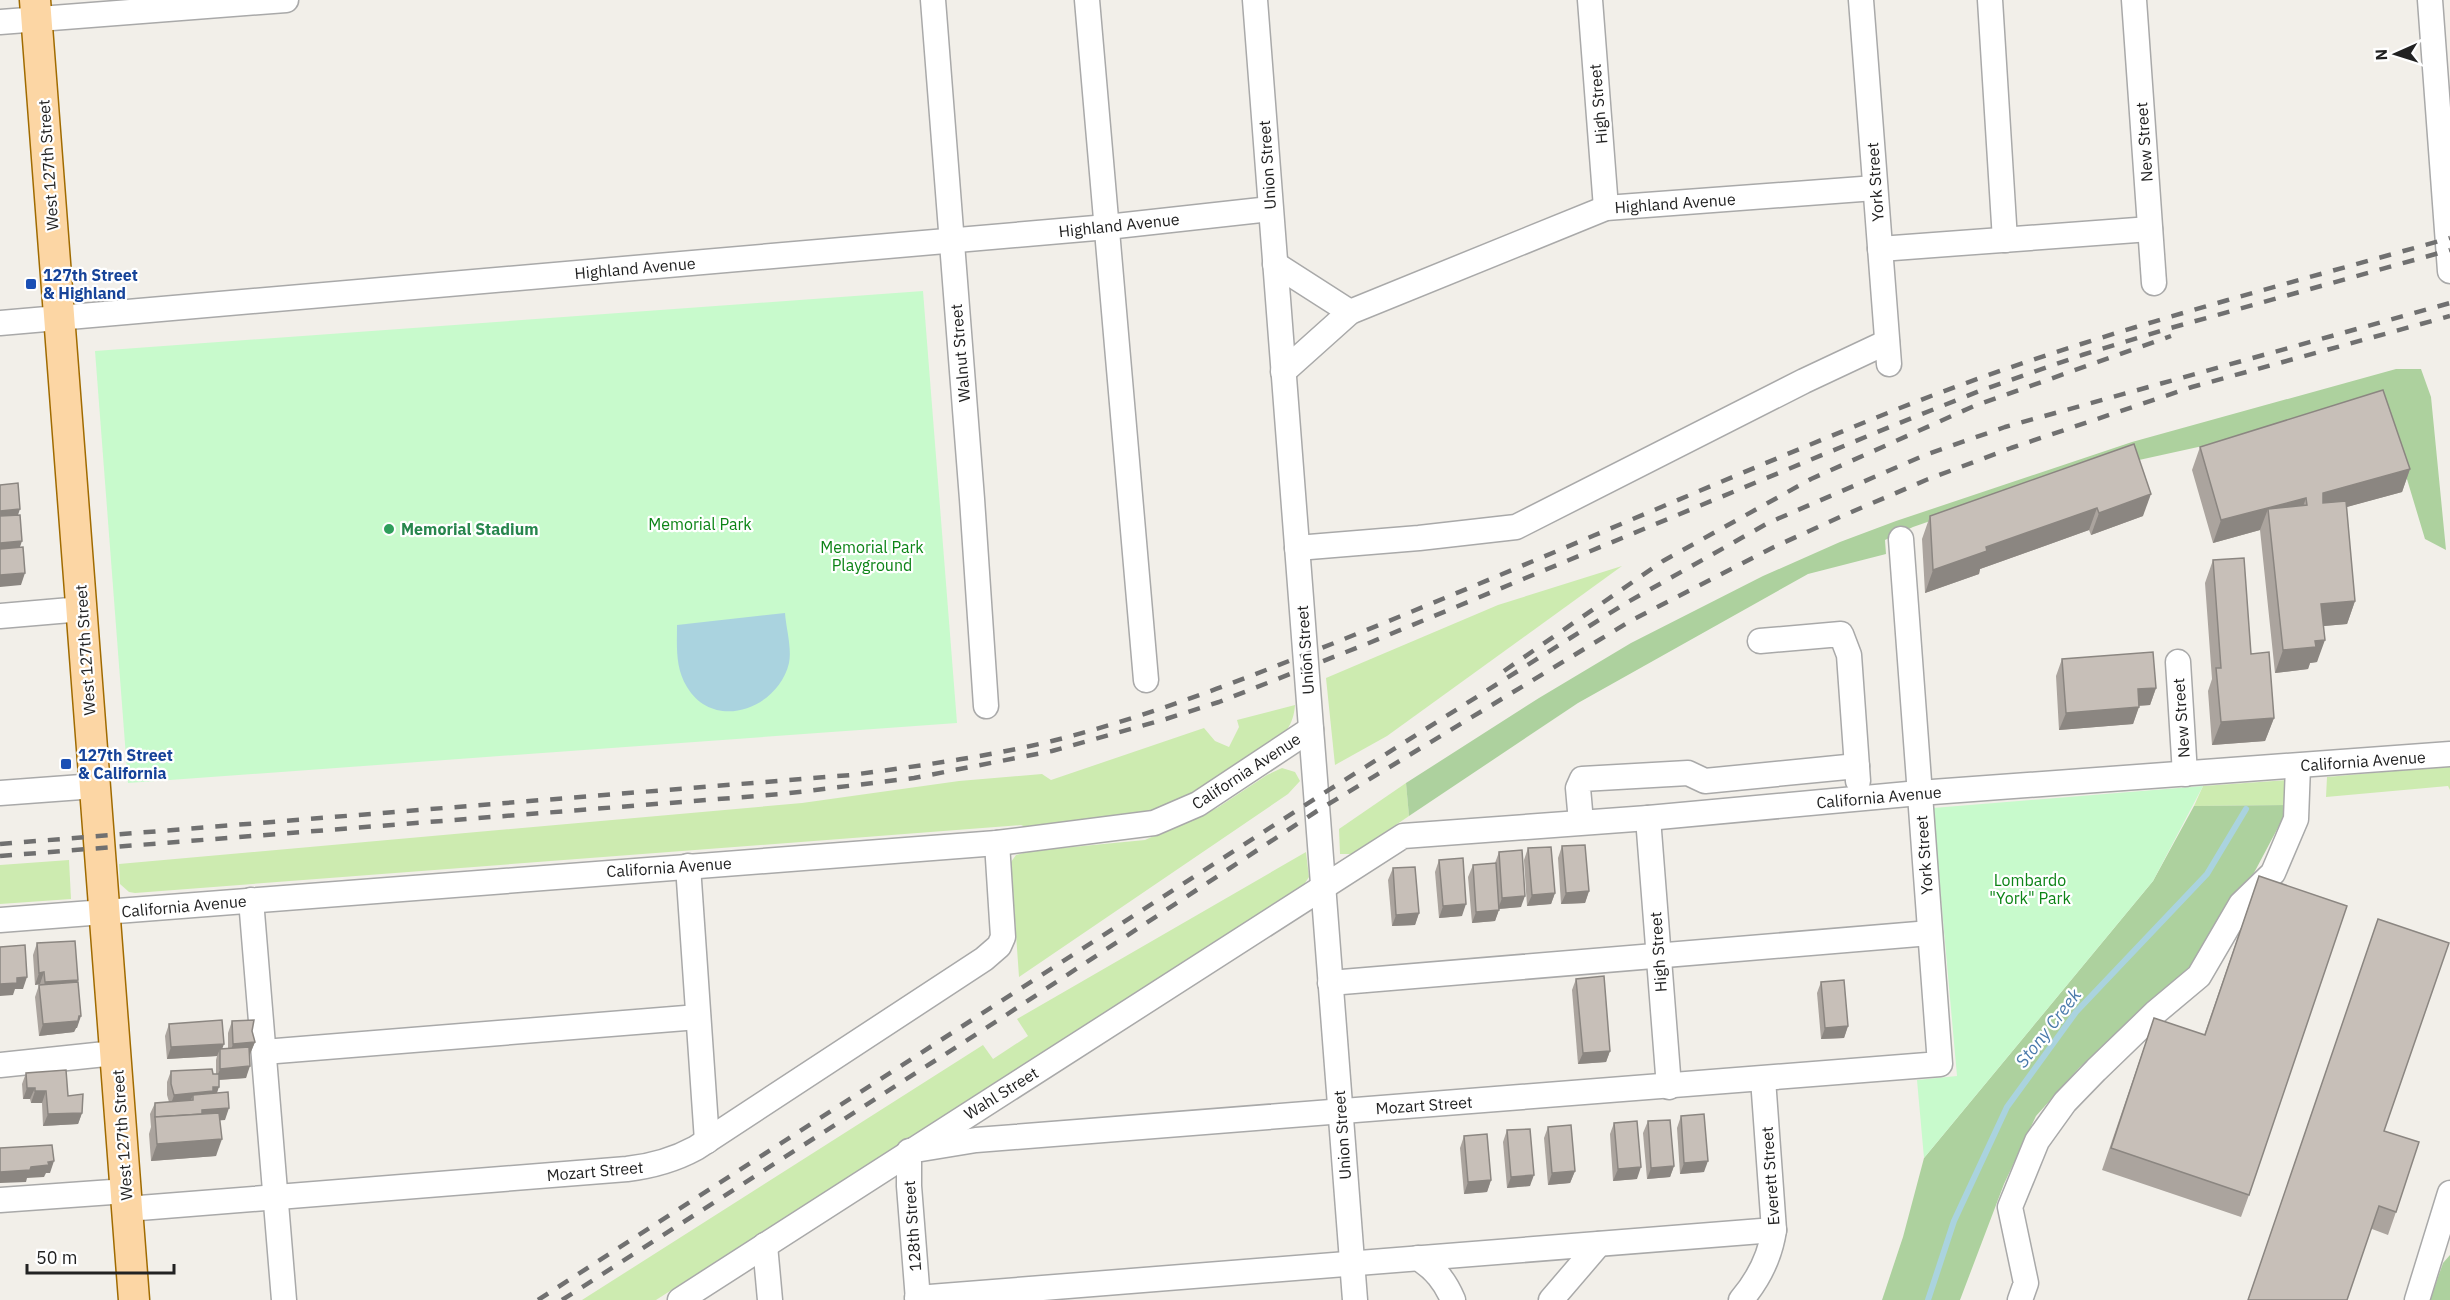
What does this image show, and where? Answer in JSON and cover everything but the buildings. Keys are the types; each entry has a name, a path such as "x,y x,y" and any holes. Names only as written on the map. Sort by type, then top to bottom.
{"main road":[{"name":"West 127th Street","path":"36,10 134,1300"}],"street":[{"path":"0,22 36,10 286,0"},
{"name":"Walnut Street","path":"933,0 986,706"},
{"path":"1087,0 1146,680"},
{"name":"Union Street","path":"1254,0 1355,1300"},
{"name":"High Street","path":"1590,0 1606,208"},
{"name":"York Street","path":"1297,548 1516,527 1804,381 1888,353 1861,0"},
{"path":"1990,0 2005,240"},
{"name":"New Street","path":"2134,0 2154,284"},
{"path":"2430,0 2450,271"},
{"name":"Highland Avenue","path":"1283,372 1350,312 1606,208 1875,188"},
{"name":"Highland Avenue","path":"0,323 1107,227 1270,209"},
{"path":"1880,249 2150,229"},
{"path":"1275,264 1350,312"},
{"name":"York Street","path":"1901,539 1940,1064"},
{"path":"0,616 82,609"},
{"path":"1760,641 1841,634 1850,655 1859,798"},
{"name":"New Street","path":"2178,662 2185,774"},
{"name":"California Avenue","path":"0,920 997,843 1154,823 1198,804 1311,729"},
{"name":"California Avenue","path":"1323,889 1404,836 1647,818 1919,793 2450,754"},
{"path":"1581,822 1578,788 1582,779 1688,773 1705,781 1857,766"},
{"path":"2020,1300 2026,1283 2010,1207 2037,1141 2065,1102 2156,1012 2199,976 2241,904 2273,873 2296,819 2298,766"},
{"path":"1705,781 1709,812"},
{"path":"0,793 95,786"},
{"name":"High Street","path":"1647,818 1668,1087"},
{"name":"Mozart Street","path":"0,1200 276,1197 645,1167 680,1157 984,959 999,946 1003,928 997,843"},
{"path":"688,866 707,1141"},
{"name":"Wahl Street","path":"680,1300 909,1151 1323,889"},
{"path":"251,900 284,1300"},
{"path":"1330,983 1930,933"},
{"path":"264,1052 698,1017"},
{"path":"0,1065 115,1053"},
{"name":"Mozart Street","path":"909,1151 976,1140 1940,1064"},
{"name":"Everett Street","path":"1741,1300 1763,1269 1771,1250 1774,1230 1763,1079"},
{"name":"128th Street","path":"909,1151 909,1186 917,1299"},
{"path":"2417,1300 2450,1193"},
{"path":"917,1299 1774,1230"},
{"path":"1551,1300 1599,1244"},
{"path":"765,1245 770,1300"},
{"path":"1418,1258 1433,1268 1443,1280 1453,1300"}],"green space":[{"name":"Memorial Park","path":"923,291 957,723 128,783 95,351"},
{"path":"2396,369 2421,369 2431,397 2446,550 2425,539 2385,406 2048,480 1913,527 1885,540 1886,554 1808,574 1578,703 1409,816 1406,783 1539,698 1631,643 1763,576 1840,542 1896,521 2132,442"},
{"path":"1622,566 1387,736 1335,765 1326,678 1498,605"},
{"path":"1295,705 1291,722 1283,734 1272,744 1205,789 1171,805 1119,817 1030,829 1021,825 135,893 129,892 120,884 119,864 802,803 959,781 1042,774 1051,780 1204,728 1215,741 1229,747 1239,727 1237,720"},
{"path":"2450,766 2450,790 2448,786 2326,797 2327,777"},
{"path":"1282,768 1295,772 1300,781 1288,794 1019,977 1011,862 1016,855 1031,851 1145,840 1217,808 1267,775"},
{"path":"2288,780 2290,805 2194,806 2203,786"},
{"path":"1406,783 1409,816 1353,854 1340,854 1339,829"},
{"name":"Lombardo \"York\" Park","path":"2203,786 2153,881 1924,1158 1917,1080 1957,1076 1933,808"},
{"path":"2290,805 2255,871 2223,924 2194,963 2079,1068 2036,1116 2004,1184 1960,1300 1882,1300 1903,1237 1924,1158 2153,881 2194,806"},
{"path":"1306,852 1309,877 1303,886 656,1300 582,1300 983,1045 993,1059 1028,1036 1017,1019"},
{"path":"69,860 71,899 0,904 0,865"},
{"path":"2450,1255 2450,1300 2430,1300 2443,1263"}],"water":[{"path":"785,613 790,657 783,679 772,692 759,703 744,709 728,711 713,709 699,701 687,687 680,672 677,625"}],"waterway":[{"name":"Stony Creek","path":"1928,1300 1954,1221 2007,1107 2076,1012 2207,874 2246,809"}],"railway":[{"path":"0,844 851,775 927,765 1052,741 1171,705 1287,662 1890,412 2028,361 2238,297 2450,238"},
{"path":"0,856 782,794 914,778 1052,751 1219,702 1369,643 1982,390 2082,355 2167,329 2450,250"},
{"path":"538,1300 1316,798 1626,603 1768,523 1925,455 2005,427 2450,303"},
{"path":"562,1300 1000,1019 1317,811 1632,620 1774,547 1840,517 1926,480 2011,448 2192,387 2450,316"},
{"path":"1504,671 1663,561 1811,479 1974,406 2171,336"}],"place":[{"name":"127th Street & Highland","path":"31,284"},
{"name":"Memorial Stadium","path":"389,529"},
{"name":"127th Street & California","path":"66,764"}],"park label":[{"name":"Memorial Park Playground","path":"872,556"}]}
